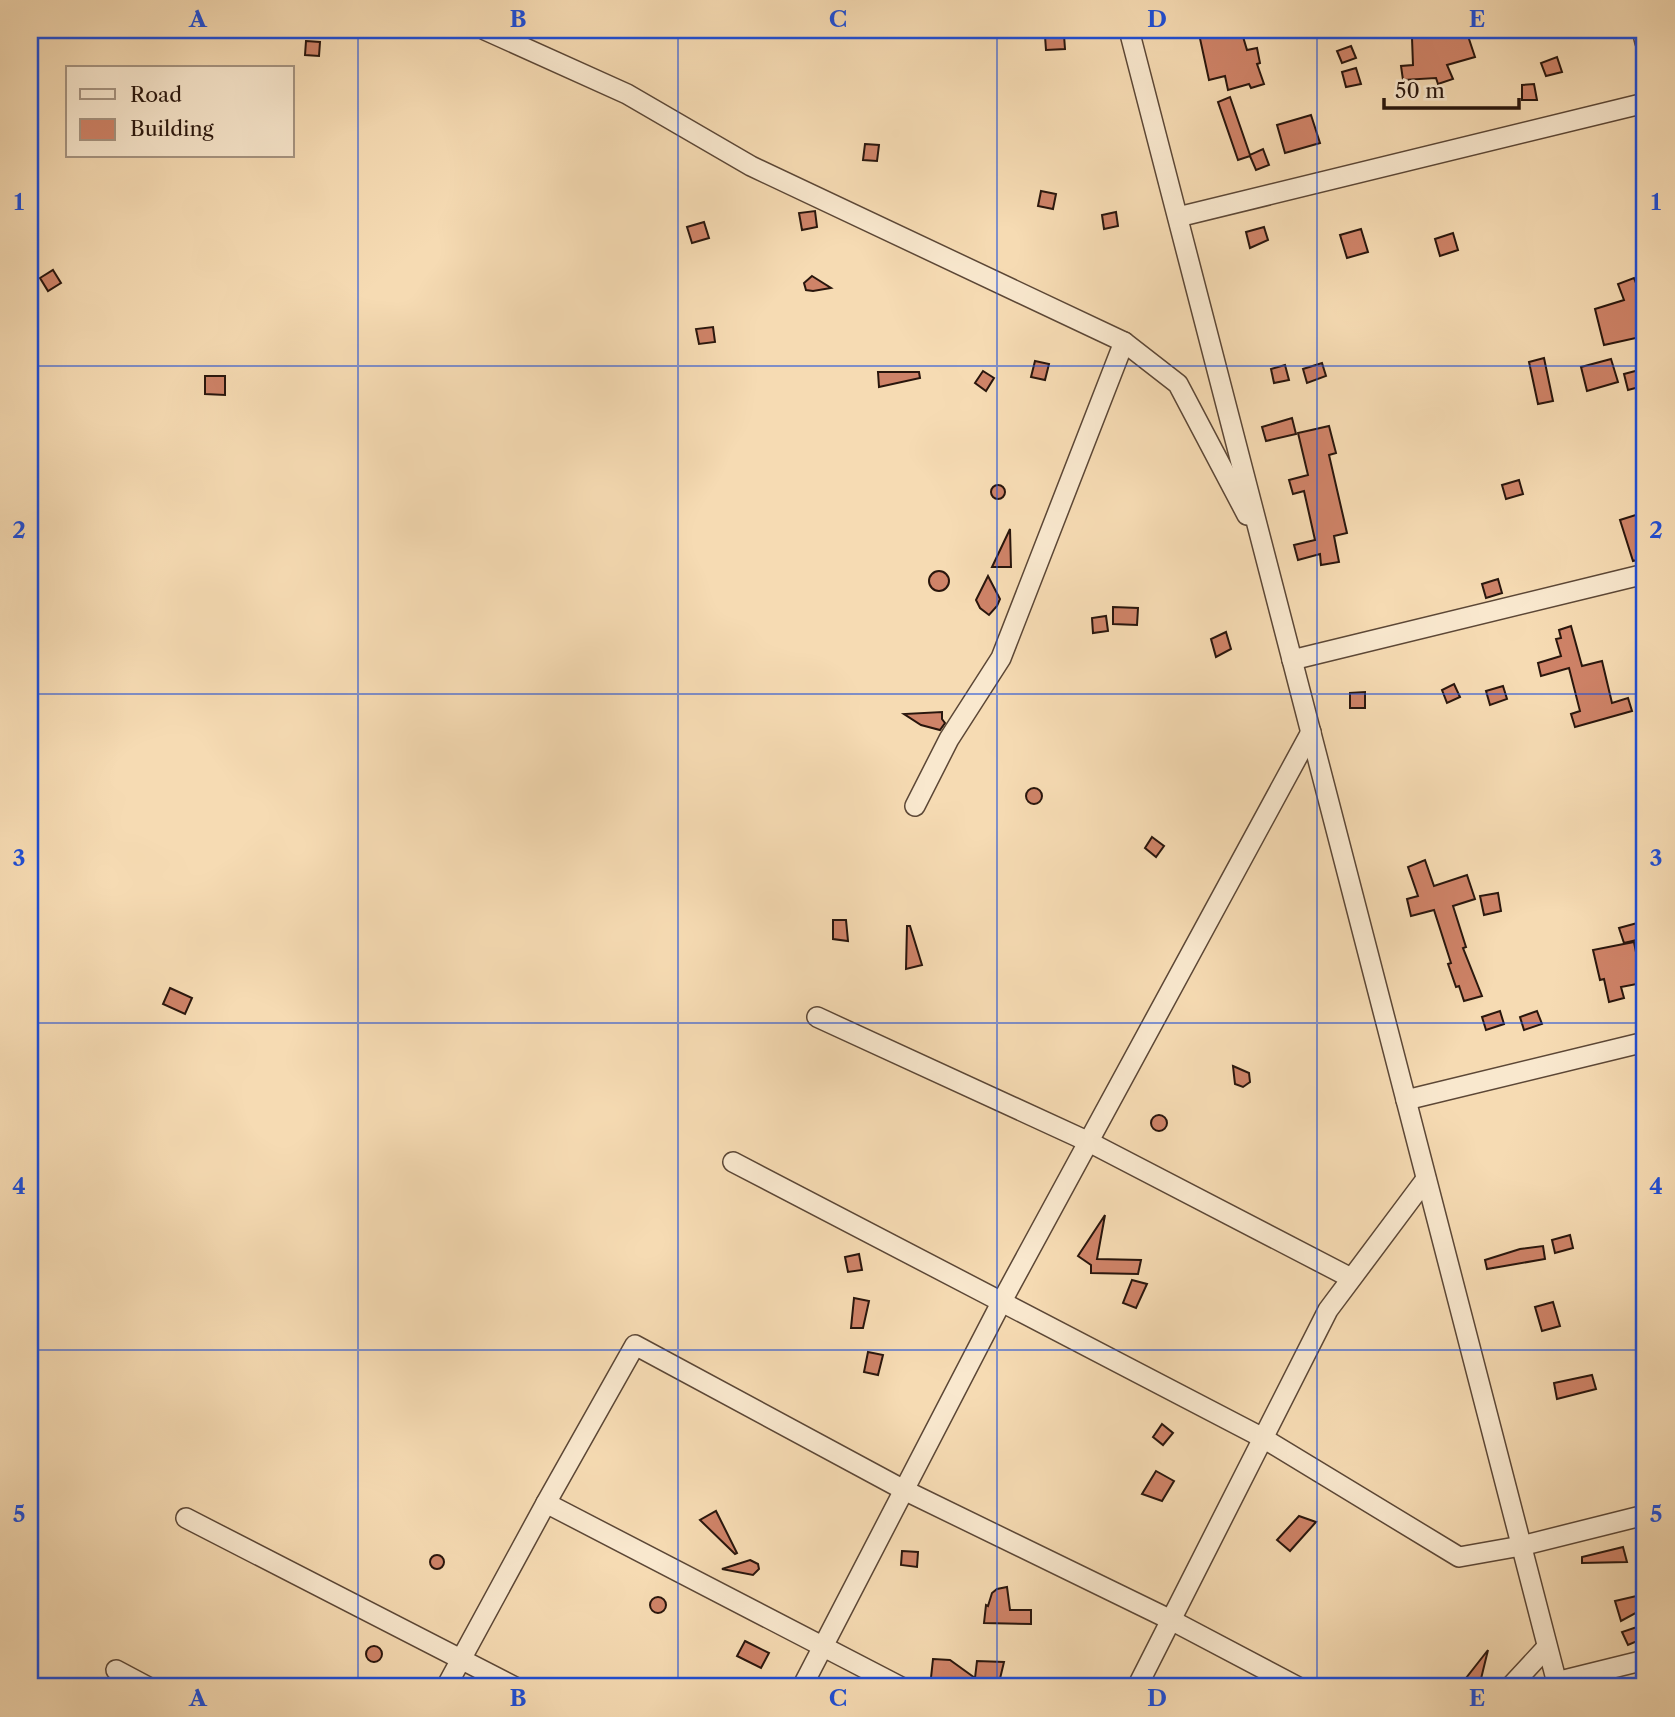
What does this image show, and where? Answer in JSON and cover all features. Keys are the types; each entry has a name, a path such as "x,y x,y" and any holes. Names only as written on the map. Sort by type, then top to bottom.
{"street":[{"path":"485,30 627,94 751,166 1124,342 1178,384 1262,544"},
{"path":"1129,30 1557,1685 1645,1660"},
{"path":"1642,30 1645,42"},
{"path":"1178,217 1645,103"},
{"path":"915,806 949,739 1001,658 1124,342"},
{"path":"1292,660 1645,574"},
{"path":"802,1687 1003,1301 1311,732"},
{"path":"817,1017 1089,1142 1351,1278"},
{"path":"1406,1100 1645,1042"},
{"path":"733,1162 1263,1438 1459,1558 1645,1516"},
{"path":"1137,1687 1328,1310 1426,1179"},
{"path":"446,1687 635,1345 904,1490 1171,1620 1298,1687"},
{"path":"546,1503 901,1687"},
{"path":"186,1518 515,1687"},
{"path":"1510,1687 1547,1647"},
{"path":"116,1670 148,1687"}],"building":[{"path":"1205,30 1241,30 1247,50 1257,48 1260,63 1257,64 1264,84 1251,88 1249,84 1228,90 1225,76 1209,80 1199,34"},
{"path":"1448,30 1466,30 1475,57 1447,65 1453,79 1438,84 1436,78 1403,80 1401,66 1413,65 1412,38 1452,37"},
{"path":"1064,35 1065,49 1046,50 1045,36"},
{"path":"306,41 320,42 319,56 305,55"},
{"path":"1351,46 1356,58 1342,63 1337,51"},
{"path":"1557,57 1562,72 1546,76 1541,63"},
{"path":"1356,68 1361,84 1346,87 1342,72"},
{"path":"1534,84 1537,100 1522,100 1522,85"},
{"path":"1230,97 1250,155 1263,149 1269,165 1256,170 1250,156 1238,160 1218,102"},
{"path":"1311,115 1320,143 1285,153 1277,125"},
{"path":"865,144 879,145 877,161 863,160"},
{"path":"1041,191 1056,194 1053,209 1038,206"},
{"path":"815,211 817,227 802,230 799,213"},
{"path":"1116,212 1118,226 1104,229 1102,215"},
{"path":"704,222 709,238 692,243 687,227"},
{"path":"1264,227 1268,240 1250,248 1246,232"},
{"path":"1361,229 1368,252 1347,258 1340,235"},
{"path":"1453,233 1458,250 1440,256 1435,239"},
{"path":"53,270 61,283 48,291 40,278"},
{"path":"812,276 831,288 806,290 804,283"},
{"path":"1634,278 1645,307 1645,336 1604,345 1595,309 1624,300 1618,284"},
{"path":"713,327 715,342 699,344 696,329"},
{"path":"1544,358 1553,401 1538,404 1529,362"},
{"path":"1611,359 1618,382 1587,391 1581,367"},
{"path":"1035,361 1049,364 1045,380 1031,377"},
{"path":"1322,363 1326,376 1307,383 1303,369"},
{"path":"1285,365 1289,380 1274,383 1271,369"},
{"path":"1639,370 1643,386 1628,390 1624,374"},
{"path":"983,371 994,378 986,391 975,383"},
{"path":"878,372 919,372 920,378 879,387"},
{"path":"205,376 225,376 225,395 205,394"},
{"path":"1292,418 1296,434 1266,441 1262,427"},
{"path":"1329,426 1336,453 1329,455 1347,533 1334,536 1339,562 1321,565 1320,554 1298,560 1294,545 1315,540 1304,491 1293,494 1289,480 1308,475 1298,433"},
{"path":"1519,480 1523,494 1506,499 1502,485"},
{"path":"995,485 1001,485 1005,492 1001,499 995,499 991,495 991,489"},
{"path":"1645,512 1645,558 1633,561 1620,520"},
{"path":"1010,529 1011,567 992,567"},
{"path":"939,571 946,574 949,581 946,588 939,591 932,588 929,581 932,574"},
{"path":"988,576 1000,599 989,615 980,608 976,600"},
{"path":"1498,579 1502,593 1486,598 1482,584"},
{"path":"1113,607 1138,608 1137,625 1113,624"},
{"path":"1106,616 1108,631 1093,633 1092,618"},
{"path":"1571,626 1582,666 1602,661 1612,703 1628,698 1632,711 1575,727 1571,714 1580,711 1569,668 1541,676 1538,663 1561,656 1556,639 1561,638 1559,630"},
{"path":"1226,632 1231,649 1216,657 1211,639"},
{"path":"1454,684 1460,697 1447,703 1442,690"},
{"path":"1503,686 1507,699 1490,705 1486,691"},
{"path":"1365,692 1365,708 1350,708 1350,693"},
{"path":"942,712 945,723 940,730 921,725 904,714"},
{"path":"1034,788 1040,790 1040,802 1034,804 1028,802 1026,796 1028,790"},
{"path":"1152,837 1164,846 1156,857 1145,848"},
{"path":"1425,860 1434,886 1467,875 1475,899 1453,906 1466,947 1463,948 1482,996 1464,1001 1459,986 1456,987 1434,910 1411,916 1407,899 1418,896 1408,867"},
{"path":"1498,893 1501,911 1484,915 1480,896"},
{"path":"833,920 846,920 848,941 833,939"},
{"path":"1641,922 1645,938 1624,943 1619,928"},
{"path":"907,926 910,926 922,965 906,969"},
{"path":"1634,942 1642,983 1621,987 1624,998 1609,1002 1604,979 1600,980 1593,950"},
{"path":"170,988 192,998 185,1014 163,1004"},
{"path":"1500,1011 1504,1024 1486,1030 1482,1017"},
{"path":"1537,1011 1542,1024 1524,1030 1520,1017"},
{"path":"1233,1066 1249,1073 1250,1082 1243,1087 1235,1084"},
{"path":"1159,1115 1165,1117 1165,1129 1159,1131 1153,1129 1151,1123 1153,1117"},
{"path":"1105,1215 1097,1259 1141,1260 1138,1274 1091,1273 1091,1265 1078,1256"},
{"path":"1570,1235 1573,1248 1555,1253 1552,1240"},
{"path":"1543,1246 1545,1259 1487,1269 1485,1260 1520,1249"},
{"path":"859,1254 862,1270 848,1272 845,1257"},
{"path":"1132,1280 1147,1284 1136,1308 1123,1303"},
{"path":"854,1298 869,1301 863,1328 851,1328"},
{"path":"1553,1302 1560,1326 1542,1331 1535,1307"},
{"path":"868,1352 883,1355 878,1375 864,1372"},
{"path":"1592,1375 1596,1389 1557,1399 1554,1383"},
{"path":"1162,1424 1173,1433 1163,1445 1153,1437"},
{"path":"1156,1471 1174,1481 1162,1501 1142,1494"},
{"path":"716,1511 737,1553 735,1554 700,1520"},
{"path":"1299,1516 1316,1522 1290,1551 1277,1540"},
{"path":"1623,1547 1627,1562 1582,1563 1582,1557"},
{"path":"902,1551 918,1552 917,1567 901,1565"},
{"path":"434,1555 440,1555 444,1562 440,1569 434,1569 430,1565 430,1559"},
{"path":"750,1560 758,1564 759,1569 753,1575 722,1569"},
{"path":"1007,1587 1010,1610 1031,1610 1031,1624 984,1623 986,1605 988,1606 992,1593"},
{"path":"1645,1594 1645,1608 1621,1621 1615,1601"},
{"path":"658,1597 666,1605 658,1613 650,1605"},
{"path":"1637,1627 1642,1639 1628,1645 1622,1632"},
{"path":"745,1641 769,1653 761,1668 737,1656"},
{"path":"374,1646 382,1654 374,1662 366,1654"},
{"path":"1488,1650 1479,1687 1459,1687"},
{"path":"933,1659 950,1660 975,1678 977,1661 1004,1662 998,1687 930,1687"}]}
